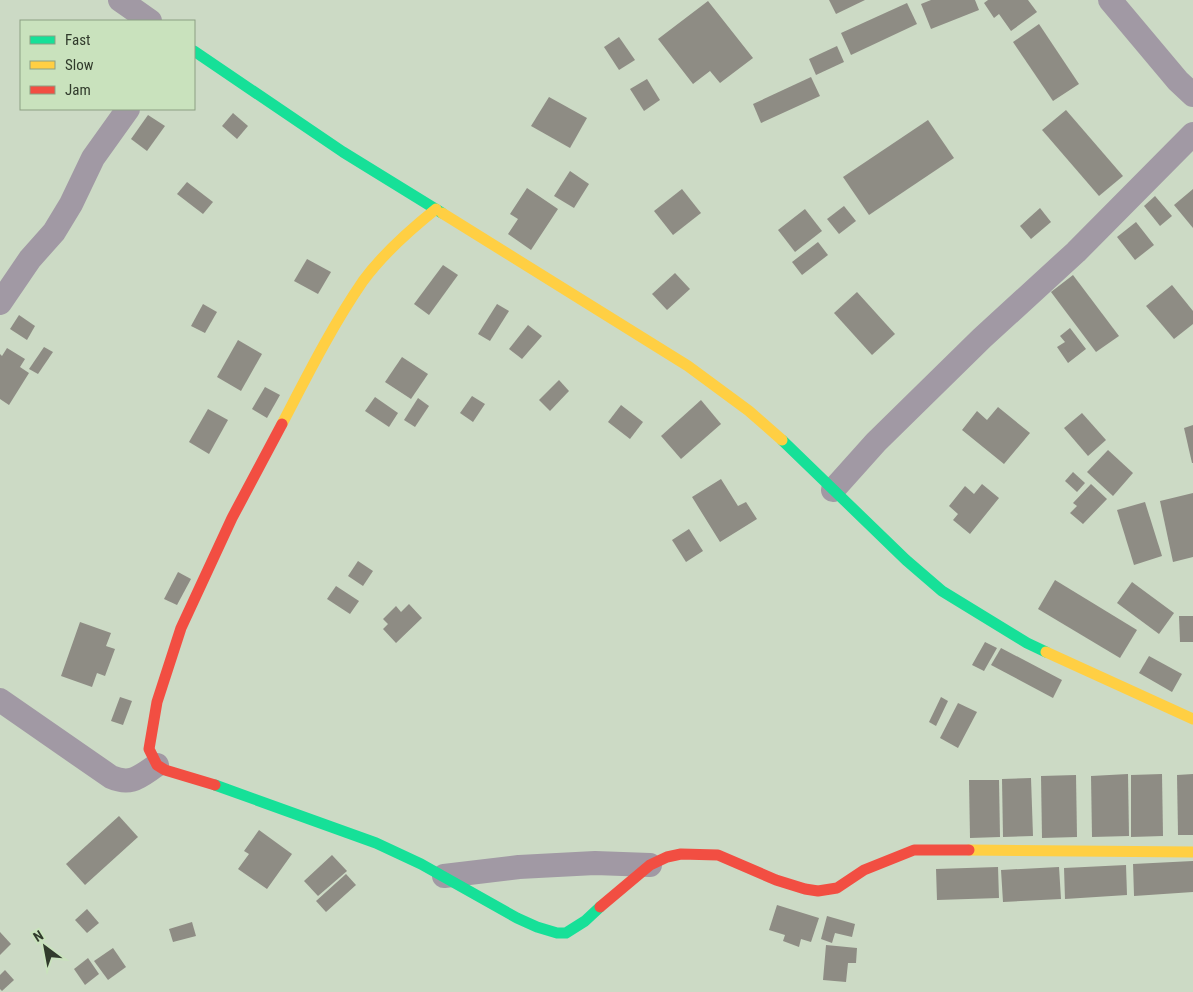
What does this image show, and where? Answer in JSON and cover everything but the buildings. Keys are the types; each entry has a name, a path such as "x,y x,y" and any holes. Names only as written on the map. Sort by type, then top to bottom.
{"street":[{"path":"120,0 149,20"},
{"path":"1110,0 1178,81 1193,95"},
{"path":"195,52 343,152 688,366 749,411 785,442 906,560 942,591 1027,643 1193,719"},
{"path":"0,303 30,259 54,232 71,204 93,158 127,110"},
{"path":"833,490 883,435 982,338 1076,252 1193,134"},
{"path":"436,210 408,231 364,280 327,338 232,518 181,628 157,702 149,749 156,765 165,770 210,783 376,843 444,876 516,918 557,933 566,933 585,921 634,877 650,866 667,857 681,854 718,855 776,880 818,891 837,888 864,870 914,850 1193,852"},
{"path":"0,700 111,777 120,781 131,781 156,765"},
{"path":"444,876 520,867 595,863 650,866"}],"traffic: fast":[{"path":"195,52 343,152 442,213"},
{"path":"782,440 906,560 942,591 1027,643 1046,652"},
{"path":"215,785 376,843 421,864 517,918 537,927 557,933 566,933 585,921 600,907"}],"traffic: slow":[{"path":"282,424 330,333 363,281 397,243 436,209"},
{"path":"442,213 688,366 749,411 782,440"},
{"path":"1046,652 1193,719"},
{"path":"969,850 1193,852"}],"traffic: jam":[{"path":"215,785 165,770 157,765 149,749 157,702 181,628 232,518 282,424"},
{"path":"600,907 650,865 667,857 681,854 718,855 776,880 818,891 837,888 864,870 914,850 969,850"}]}
